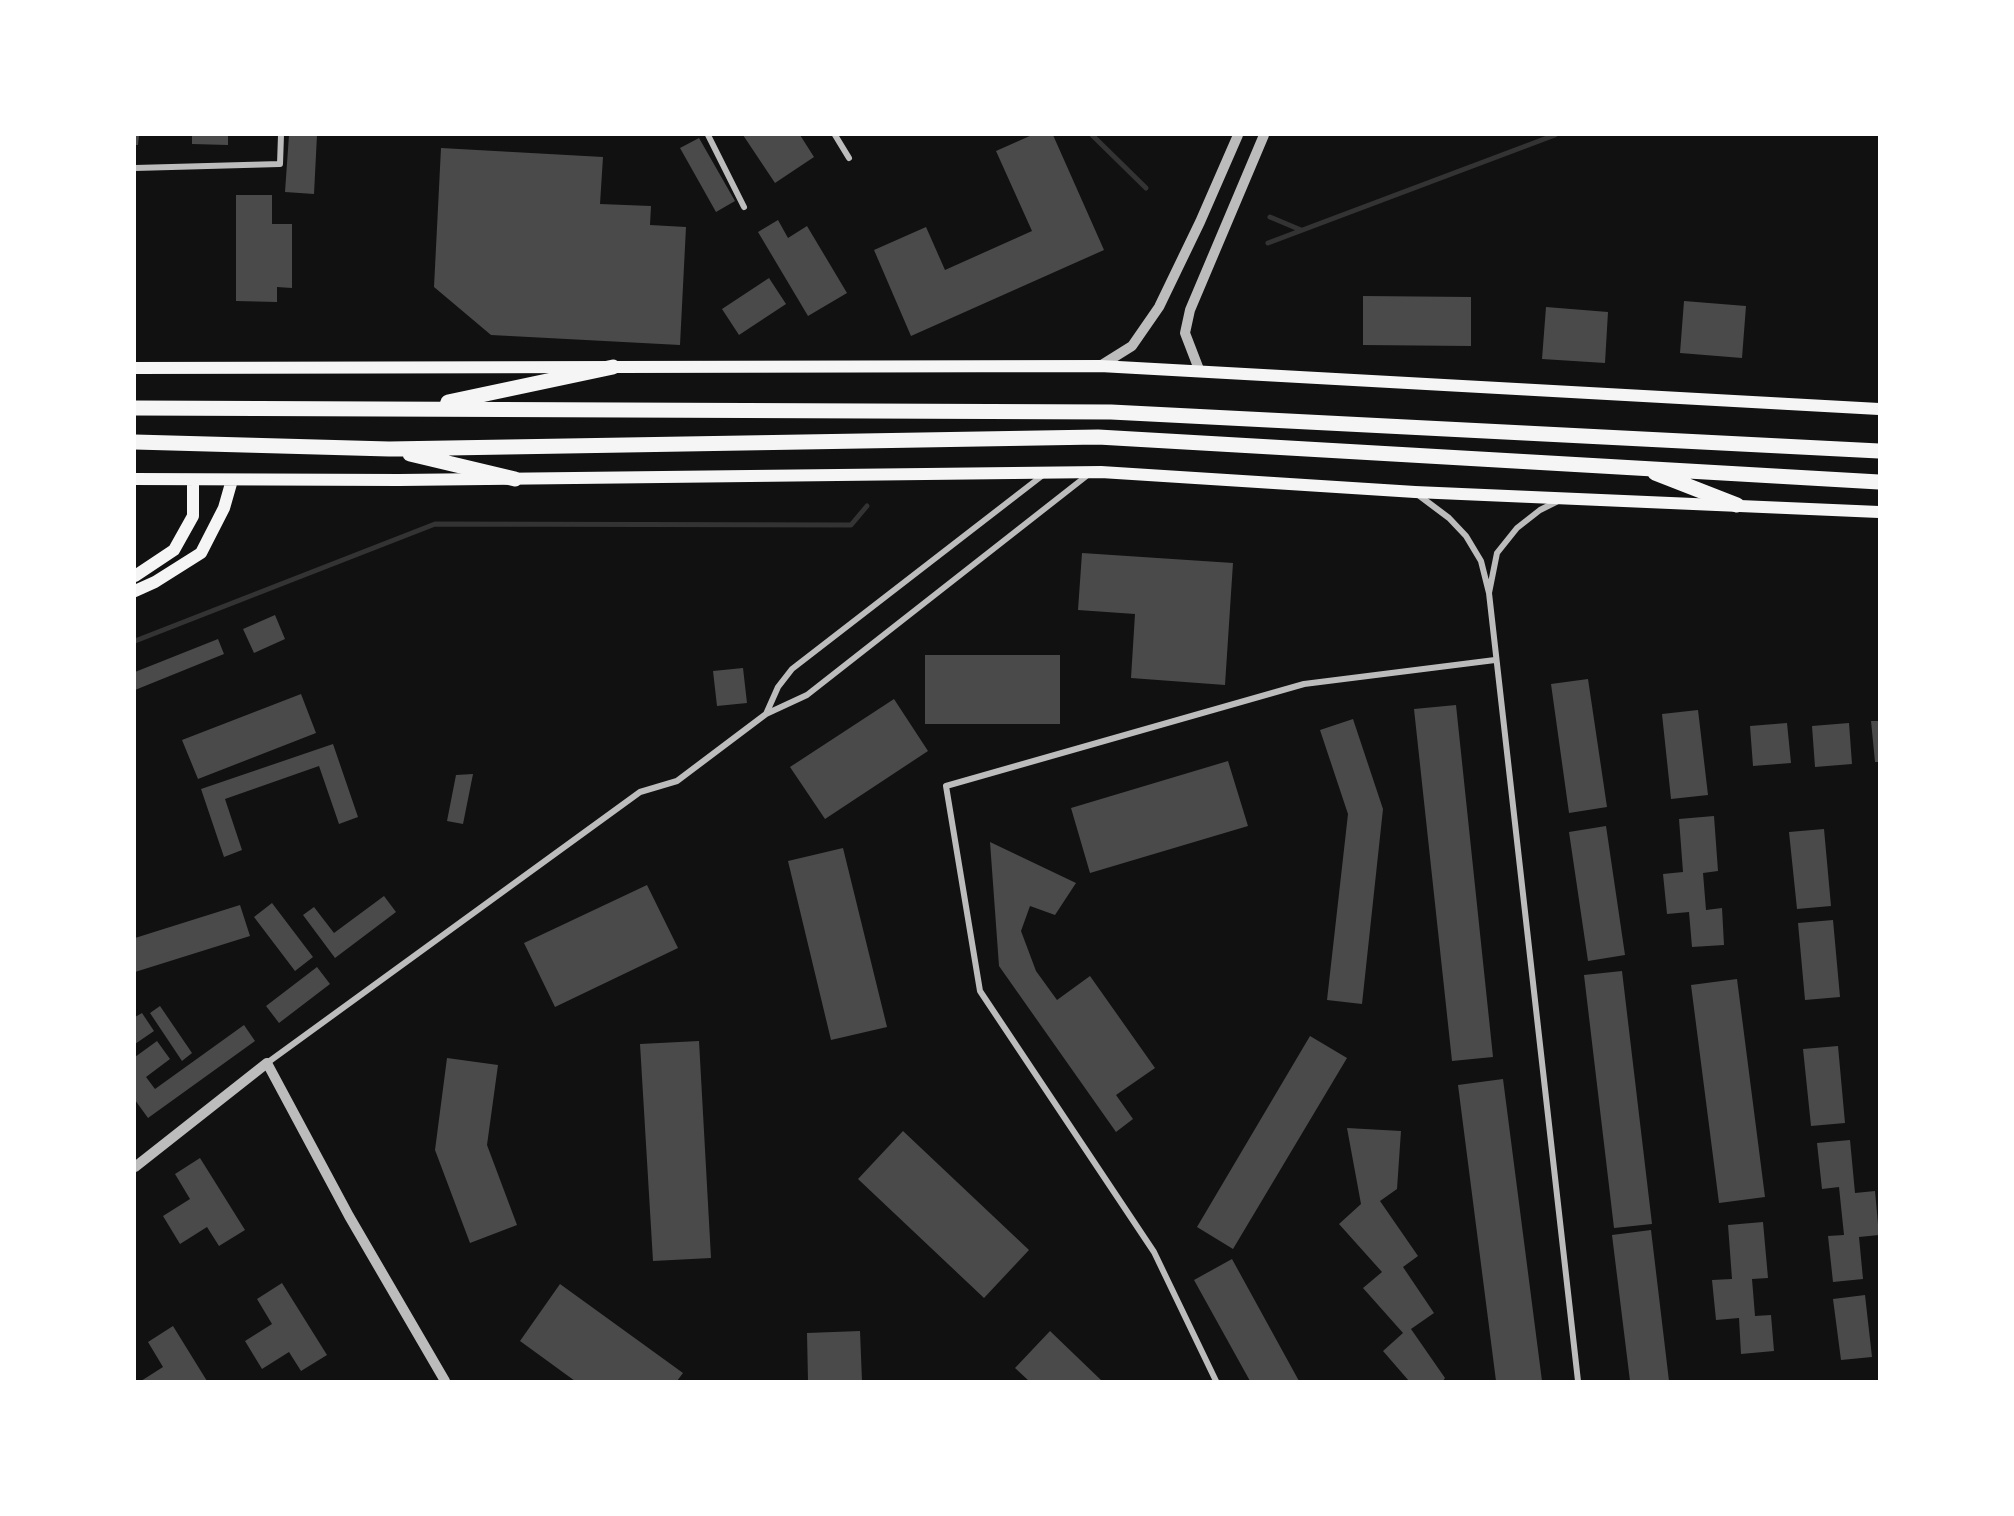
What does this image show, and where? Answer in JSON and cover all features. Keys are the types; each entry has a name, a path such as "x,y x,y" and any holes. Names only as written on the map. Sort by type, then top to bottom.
{"highway":[{"path":"420,408 613,367"},
{"path":"135,398 187,407"},
{"path":"135,408 1111,412 1879,451"},
{"path":"135,442 389,449 1098,436 1879,482"},
{"path":"135,448 157,442"},
{"path":"1838,449 1879,442"},
{"path":"389,449 515,479"},
{"path":"1641,467 1737,505"}],"main road":[{"path":"135,368 1100,366 1879,409"},
{"path":"135,479 515,479 1092,472 1414,492 1879,512"},
{"path":"135,576 174,550 193,516 193,480"},
{"path":"135,591 156,582 201,553 224,508 232,480"}],"street":[{"path":"135,168 280,164 281,135"},
{"path":"708,135 744,207"},
{"path":"835,135 849,158"},
{"path":"1100,366 1132,346 1159,307 1238,135"},
{"path":"1200,372 1185,333 1190,310 1264,135"},
{"path":"135,1167 267,1063 640,792 677,781 766,714 807,695 1092,472"},
{"path":"766,714 778,687 792,669 1046,473"},
{"path":"1414,492 1449,518 1466,536 1480,561 1489,592 1578,1381"},
{"path":"1489,592 1497,553 1517,528 1540,510 1563,499"},
{"path":"1216,1381 1154,1252 980,991 946,786 1304,684 1495,660"},
{"path":"267,1063 349,1216 445,1381"}],"building":[{"path":"135,135 139,135 138,145 135,145"},
{"path":"192,135 228,135 228,145 192,144"},
{"path":"289,135 317,135 314,194 285,192"},
{"path":"743,135 800,135 814,157 775,183"},
{"path":"1032,135 1053,135 1104,250 911,336 874,250 926,227 945,270 1032,231 996,151"},
{"path":"699,138 735,201 716,212 680,148"},
{"path":"441,148 603,157 600,204 651,206 650,225 686,227 680,345 491,335 434,287"},
{"path":"236,195 272,195 272,224 292,224 292,288 277,287 277,302 236,301"},
{"path":"778,220 788,238 807,226 847,293 808,316 758,232"},
{"path":"769,278 786,304 739,335 722,309"},
{"path":"1363,296 1471,297 1471,346 1363,345"},
{"path":"1684,301 1746,306 1742,358 1680,353"},
{"path":"1546,307 1608,312 1605,363 1542,359"},
{"path":"1082,553 1233,563 1225,685 1131,678 1135,614 1078,610"},
{"path":"275,615 285,639 254,653 243,629"},
{"path":"218,639 224,654 135,690 135,672"},
{"path":"925,655 1060,655 1060,724 925,724"},
{"path":"743,668 747,703 717,706 713,671"},
{"path":"1588,679 1607,807 1569,813 1551,684"},
{"path":"301,694 316,733 198,779 182,740"},
{"path":"894,699 928,751 825,819 790,767"},
{"path":"1456,705 1493,1057 1452,1061 1414,709"},
{"path":"1698,710 1708,795 1671,799 1662,714"},
{"path":"1353,719 1383,809 1362,1004 1327,1000 1348,814 1320,730"},
{"path":"1871,721 1879,721 1879,762 1875,762"},
{"path":"1787,723 1791,763 1753,766 1750,726"},
{"path":"1849,723 1852,764 1815,767 1812,726"},
{"path":"333,744 358,817 339,824 319,766 225,799 242,850 224,857 201,789"},
{"path":"1228,761 1248,826 1090,873 1071,808"},
{"path":"473,774 463,824 447,821 456,775"},
{"path":"1714,816 1718,871 1703,873 1706,910 1722,908 1724,945 1692,947 1689,912 1667,914 1663,874 1683,872 1679,819"},
{"path":"1606,826 1625,955 1588,961 1569,832"},
{"path":"1824,829 1831,906 1797,909 1789,832"},
{"path":"990,842 1076,883 1055,915 1030,906 1021,931 1036,971 1057,1000 1090,976 1155,1068 1116,1095 1133,1119 1116,1132 999,966"},
{"path":"843,848 887,1027 831,1040 788,861"},
{"path":"647,885 678,948 555,1007 524,943"},
{"path":"384,896 396,912 335,958 303,915 314,907 334,933"},
{"path":"272,903 313,957 295,971 254,917"},
{"path":"240,905 250,936 135,972 135,938"},
{"path":"1833,920 1840,997 1805,1000 1798,923"},
{"path":"317,967 330,984 279,1023 266,1006"},
{"path":"1622,971 1652,1224 1614,1228 1584,975"},
{"path":"1737,979 1765,1197 1719,1203 1691,985"},
{"path":"160,1006 192,1053 182,1061 150,1013"},
{"path":"142,1013 154,1031 135,1044 135,1017"},
{"path":"244,1025 255,1041 148,1118 135,1100 135,1057 157,1041 170,1059 146,1077 155,1089"},
{"path":"1310,1036 1347,1058 1233,1249 1197,1227"},
{"path":"699,1041 711,1258 653,1261 640,1044"},
{"path":"1838,1046 1845,1123 1811,1126 1803,1049"},
{"path":"447,1058 498,1065 487,1145 517,1225 470,1243 435,1150"},
{"path":"1503,1079 1542,1381 1496,1381 1458,1085"},
{"path":"1347,1128 1401,1131 1397,1189 1380,1201 1418,1256 1403,1267 1434,1313 1411,1329 1445,1378 1443,1381 1409,1381 1383,1351 1403,1333 1363,1288 1382,1272 1339,1224 1361,1204"},
{"path":"903,1131 1029,1250 984,1298 858,1179"},
{"path":"1850,1140 1855,1193 1875,1191 1879,1235 1859,1237 1863,1279 1833,1282 1828,1236 1844,1235 1839,1187 1822,1189 1817,1143"},
{"path":"200,1158 245,1230 219,1246 207,1227 180,1244 163,1216 190,1199 175,1174"},
{"path":"1763,1222 1768,1278 1752,1279 1755,1316 1771,1315 1774,1351 1741,1354 1739,1318 1716,1320 1712,1280 1732,1279 1728,1225"},
{"path":"1651,1230 1669,1381 1630,1381 1612,1235"},
{"path":"1232,1259 1299,1381 1250,1381 1194,1280"},
{"path":"282,1283 327,1355 301,1371 289,1352 262,1369 245,1341 272,1324 257,1299"},
{"path":"560,1284 683,1373 677,1381 575,1381 520,1341"},
{"path":"1865,1295 1872,1357 1841,1360 1833,1299"},
{"path":"173,1326 207,1381 141,1381 163,1367 148,1342"},
{"path":"860,1331 862,1381 808,1381 807,1333"},
{"path":"1050,1331 1102,1381 1029,1381 1015,1368"}],"waterway":[{"path":"1092,135 1146,188"},
{"path":"1268,243 1555,135"},
{"path":"1270,217 1301,230"},
{"path":"135,641 435,524 851,525 867,506"}]}
